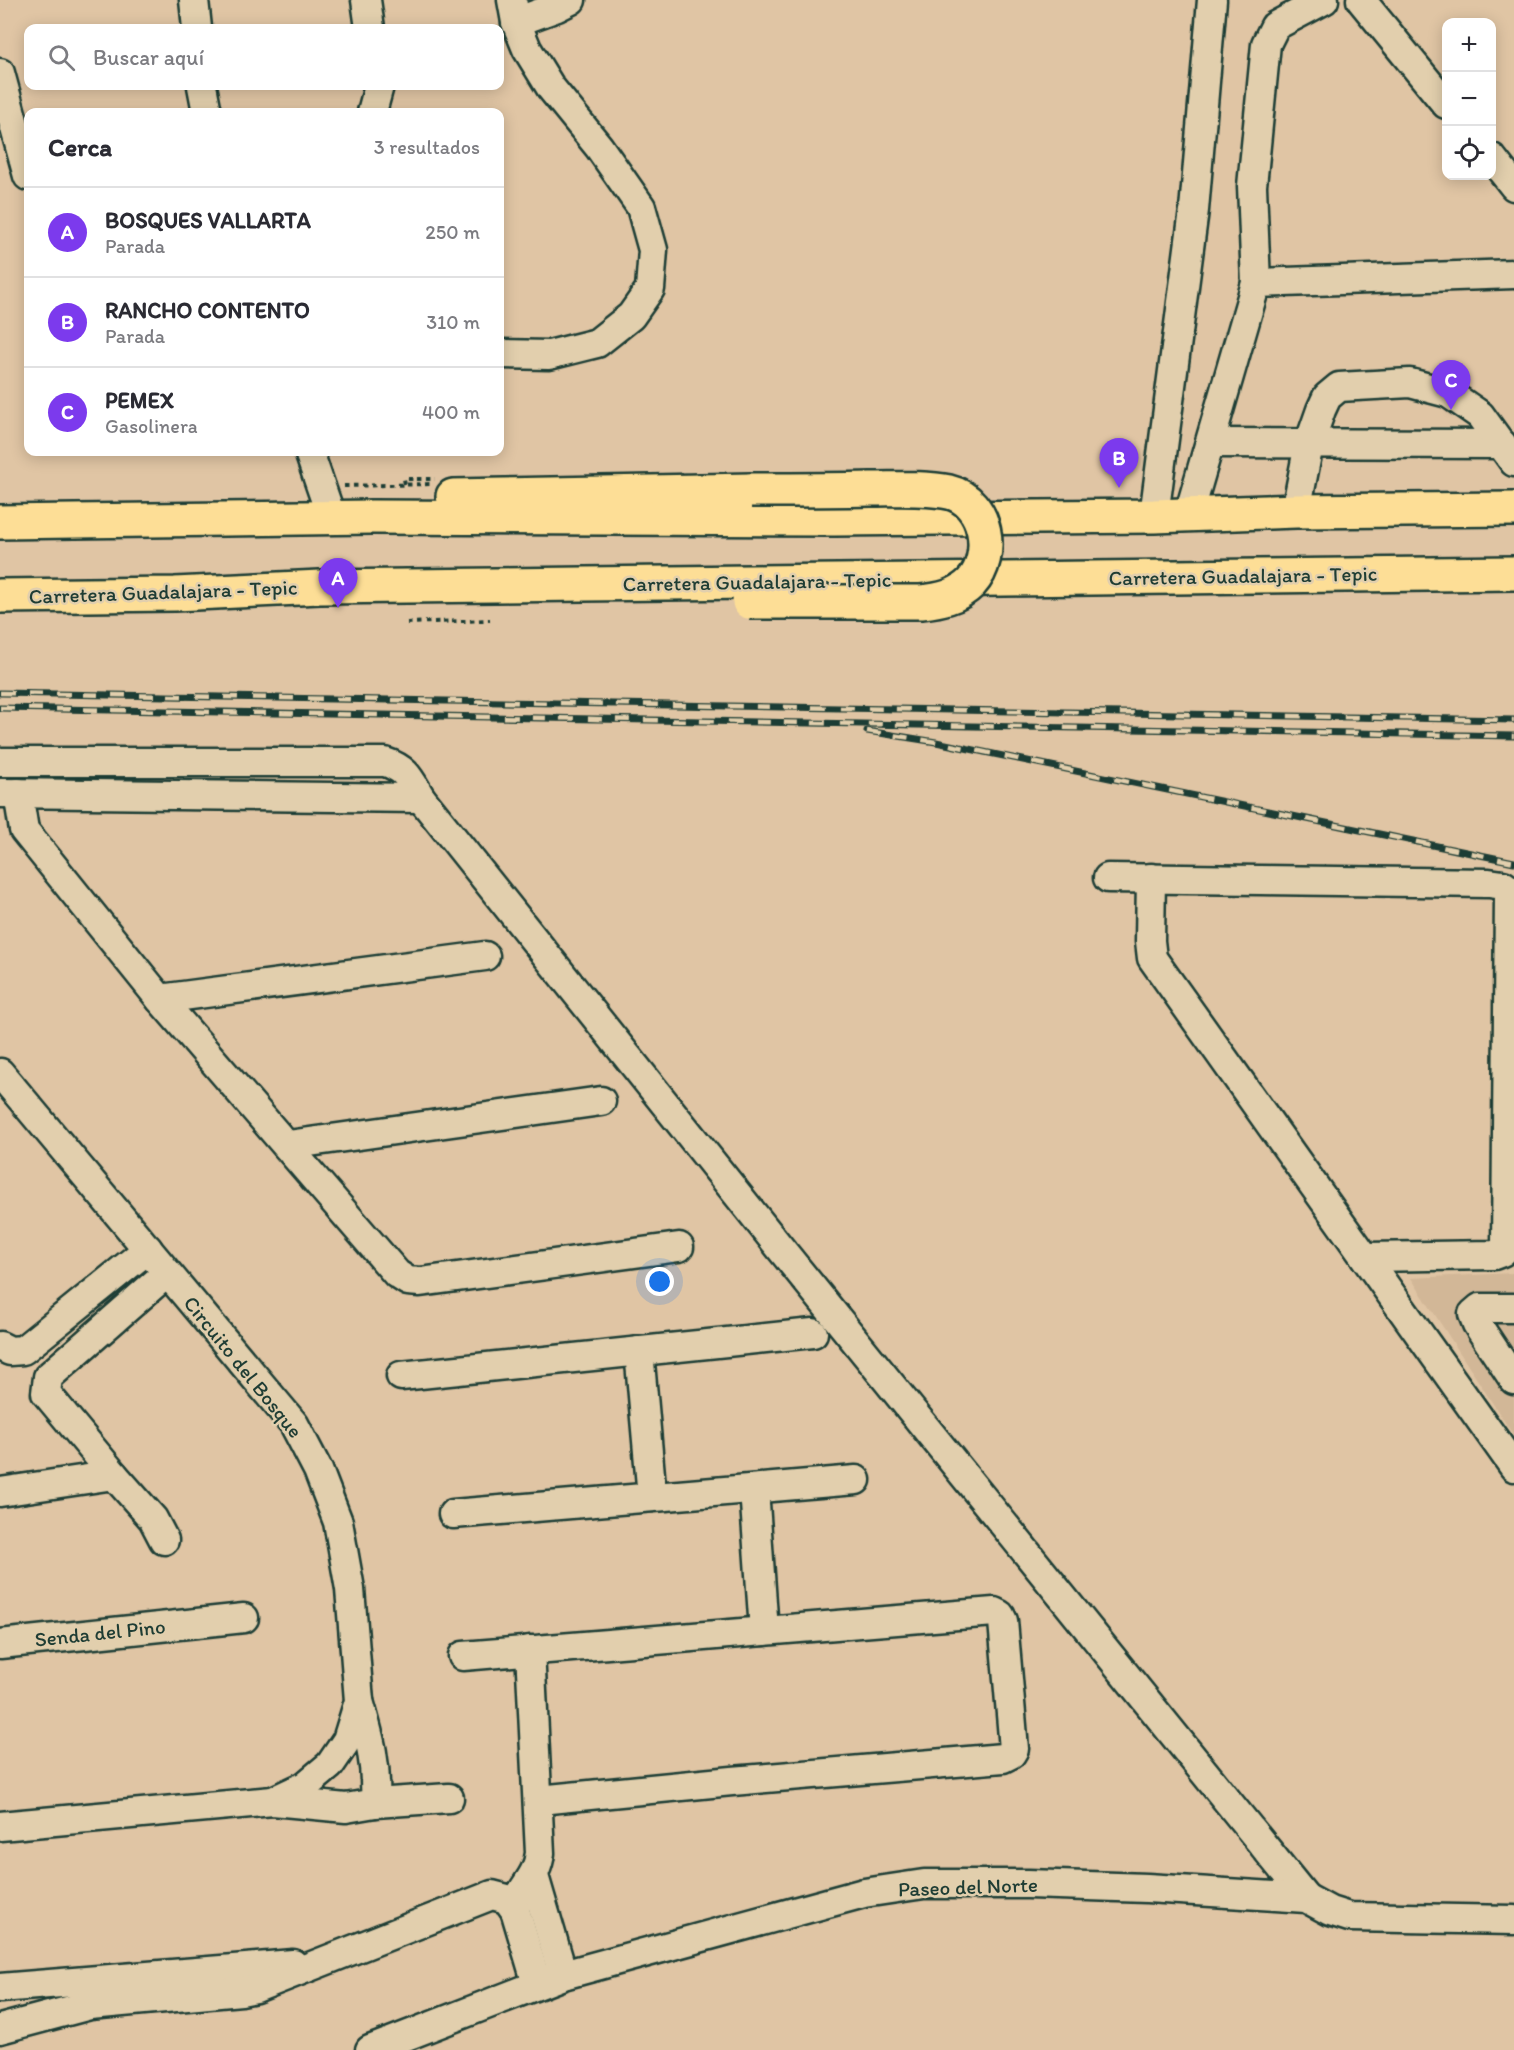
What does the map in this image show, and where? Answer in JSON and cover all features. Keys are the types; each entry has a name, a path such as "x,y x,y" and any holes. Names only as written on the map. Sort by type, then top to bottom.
{"highway":[{"path":"352,518 416,497 918,489 952,493 971,506 982,524 987,549 981,569 962,591 947,598 921,602 469,603 430,598 384,587"},
{"path":"0,522 352,518 834,519 1514,509"},
{"name":"Carretera Guadalajara - Tepic","path":"0,596 175,594 320,587 1514,573"},
{"path":"0,615 35,613 175,594"}],"street":[{"path":"194,0 197,24"},
{"path":"366,0 369,24"},
{"path":"504,354 549,355 597,343 631,316 650,289 653,250 641,207 599,147 551,88 527,48 514,11 557,7 571,0"},
{"path":"1155,516 1194,210 1212,0"},
{"path":"1188,514 1256,283 1251,186 1266,44 1275,26 1324,0"},
{"path":"1361,0 1442,99"},
{"path":"0,73 24,161"},
{"path":"203,90 206,108"},
{"path":"373,108 378,90"},
{"path":"1496,164 1514,186"},
{"path":"1256,283 1514,274"},
{"path":"1296,511 1309,444 1326,397 1340,387 1410,383 1448,393 1480,415 1508,453"},
{"path":"1210,443 1309,444 1508,453"},
{"path":"312,456 352,518"},
{"path":"328,456 329,484"},
{"path":"291,519 329,484"},
{"path":"0,762 385,762 405,771 421,798 781,1249 1306,1898"},
{"path":"421,798 9,793 12,827 397,1274 408,1281 432,1281 679,1246"},
{"path":"1108,878 1489,883 1503,885 1507,888 1509,895 1506,1248 1494,1255 1366,1257"},
{"path":"1151,878 1152,958 1514,1467"},
{"path":"160,999 485,957"},
{"name":"Circuito del Bosque","path":"0,1073 294,1424 318,1470 338,1522 350,1589 359,1701 347,1740 330,1765 305,1786 273,1801 0,1826"},
{"path":"288,1145 601,1101"},
{"path":"0,1346 10,1351 23,1350 148,1249"},
{"path":"164,1540 153,1519 46,1393 45,1385 48,1377 167,1273"},
{"path":"1514,1308 1480,1308 1473,1314 1477,1324 1514,1380"},
{"path":"401,1377 813,1333"},
{"path":"639,1351 652,1497"},
{"path":"0,1492 114,1475"},
{"path":"453,1514 856,1480"},
{"path":"754,1489 764,1631"},
{"path":"463,1656 994,1612 1004,1621 1014,1749 1011,1754 1003,1758 539,1800"},
{"name":"Senda del Pino","path":"0,1644 244,1618"},
{"path":"515,1910 517,1901 539,1865 540,1853 530,1650"},
{"path":"359,1701 374,1753 375,1803"},
{"path":"273,1801 346,1808 375,1803 449,1798"},
{"path":"534,1876 550,1979"},
{"name":"Paseo del Norte","path":"370,2050 550,1979 864,1893 924,1884 1028,1884 1147,1888 1306,1898 1330,1911 1349,1917 1514,1920"},
{"path":"0,2029 90,2005 241,1991 271,1983 319,1962 492,1896 507,1899 515,1910 550,1979"},
{"path":"0,1988 319,1962"}],"path":[{"path":"329,484 405,484"},
{"path":"406,623 490,620"}],"shaded area":[{"path":"1514,1273 1514,1436 1411,1278"}],"railway":[{"path":"0,693 1514,720"},
{"path":"0,708 1514,736"},
{"path":"867,731 936,742 1514,862"}],"place":[{"name":"PEMEX","path":"1451,410"},
{"name":"RANCHO CONTENTO","path":"1119,488"},
{"name":"BOSQUES VALLARTA","path":"338,608"}]}
